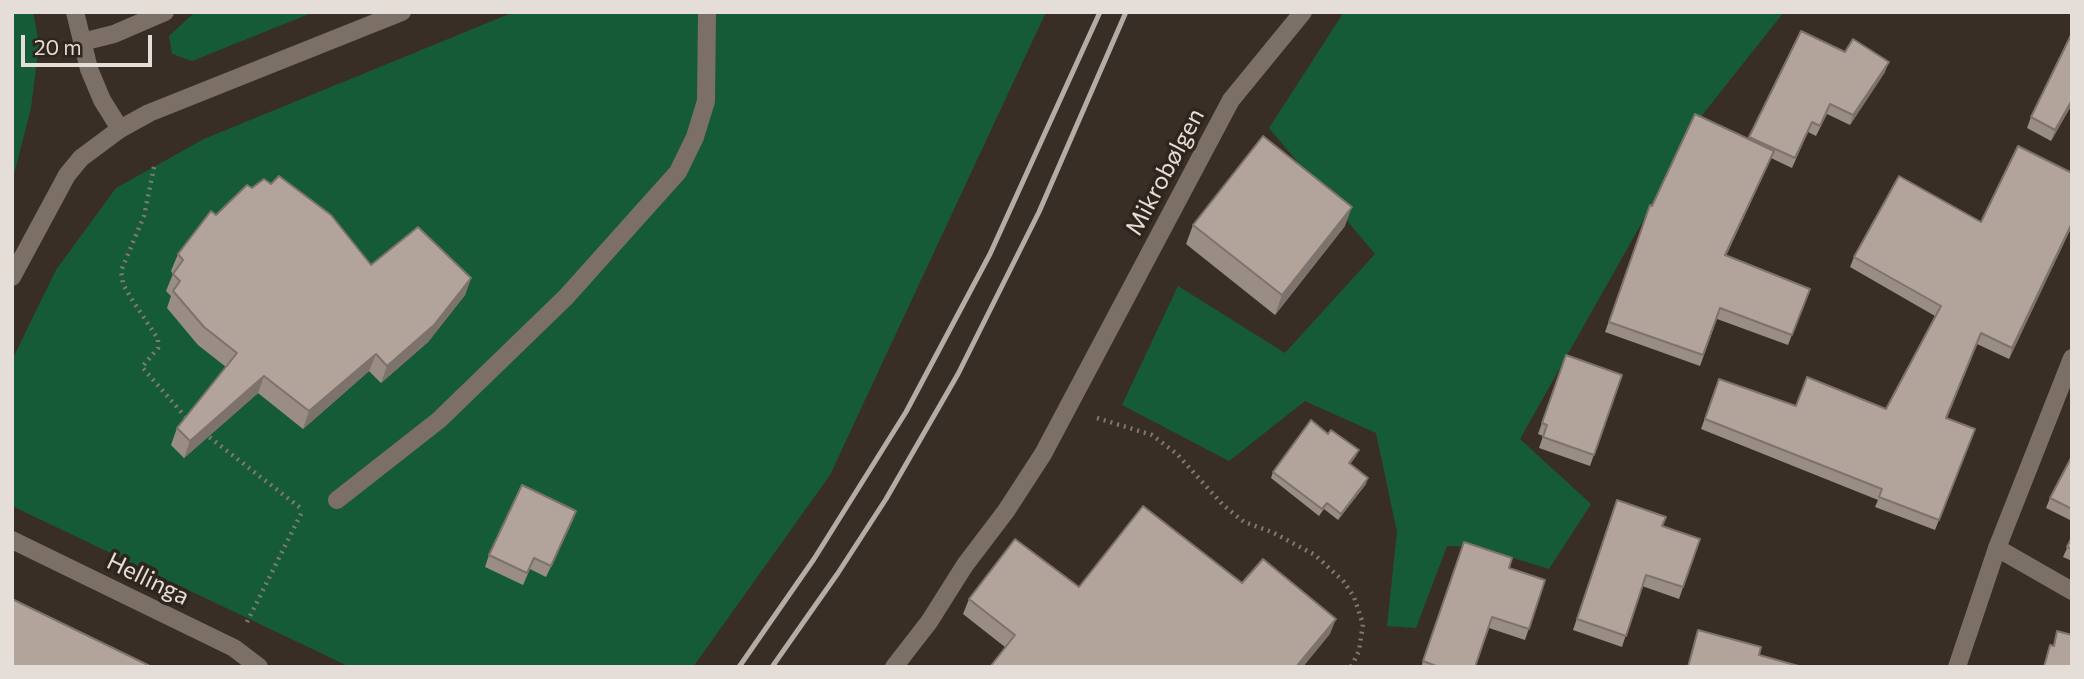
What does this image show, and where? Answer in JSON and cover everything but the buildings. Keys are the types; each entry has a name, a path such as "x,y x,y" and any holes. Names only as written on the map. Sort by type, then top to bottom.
{"street":[{"path":"75,12 89,69 102,100 120,129"},
{"path":"82,43 114,34 165,12"},
{"path":"12,277 67,175 81,158 120,129 149,113 402,12"},
{"path":"337,500 439,420 556,307 678,172 695,137 706,101 707,12"},
{"name":"Mikrobølgen","path":"894,667 929,622 965,565 1006,511 1043,454 1231,100 1303,12"},
{"path":"1957,667 1997,548 2072,358"},
{"name":"Hellinga","path":"12,540 233,648 259,667"},
{"path":"1997,548 2072,591"}],"path":[{"path":"154,167 144,216 121,271 123,284 158,340 158,348 142,367 187,419 303,510"},
{"path":"1067,409 1153,435 1177,454 1223,505 1244,522 1272,532 1323,562 1344,582 1360,611 1363,624 1359,651 1351,667"},
{"path":"233,648 303,510 337,500"}],"green space":[{"path":"12,12 33,12 39,43 31,108 12,182"},
{"path":"195,12 314,12 192,61 172,54 169,36"},
{"path":"514,12 1046,12 830,475 693,667 350,667 12,506 12,360 56,270 116,188 204,139"},
{"path":"1344,12 1784,12 1703,114 1520,439 1591,504 1549,569 1478,547 1447,546 1416,628 1387,626 1397,532 1376,433 1305,401 1229,461 1122,405 1178,286 1285,353 1375,254 1269,128"}],"railway":[{"path":"739,667 814,559 906,412 990,254 1100,12"},
{"path":"772,667 886,499 958,374 1039,212 1126,12"}]}
